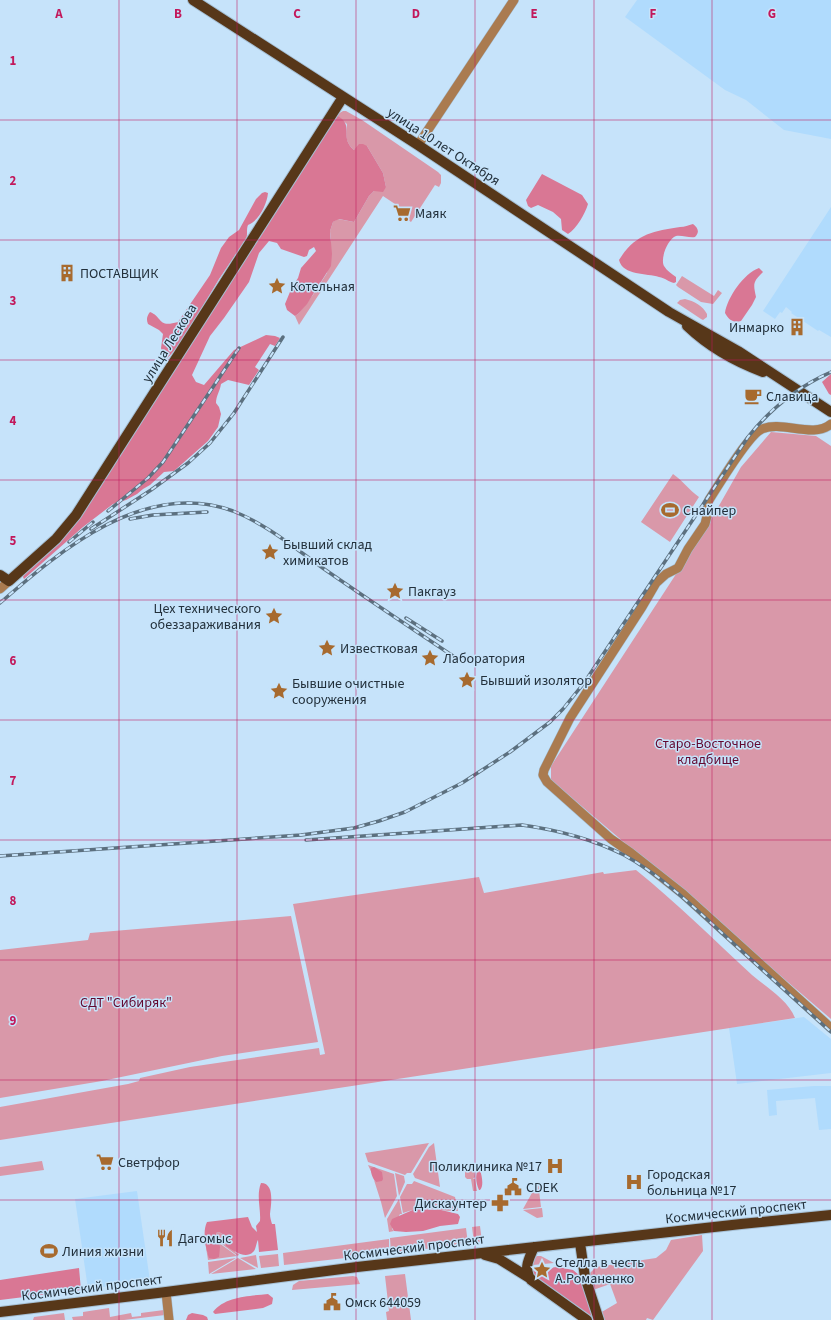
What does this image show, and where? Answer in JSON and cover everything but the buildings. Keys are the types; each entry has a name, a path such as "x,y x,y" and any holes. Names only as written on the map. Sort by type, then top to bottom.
{"main road":[{"name":"улица 10 лет Октября","path":"193,0 418,145 678,317 717,351 742,364 781,380 831,412"},
{"name":"улица Лескова","path":"9,581 56,539 76,515 343,97"},
{"path":"0,575 9,581"},
{"name":"Космический проспект","path":"0,1312 350,1268 734,1224 831,1215"},
{"path":"580,1242 585,1277 599,1320"},
{"path":"531,1280 526,1268 534,1247"},
{"path":"477,1254 488,1255 499,1259 587,1320"}],"street":[{"path":"418,145 514,0"},
{"path":"831,424 826,428 810,430 778,427 762,428 751,439 709,500 707,504 705,524 688,549 680,565 656,583 570,718 544,770 543,775 547,782 611,839 631,852 683,894 831,1028"},
{"name":"улица Лескова","path":"0,589 9,581"},
{"path":"166,1292 169,1320"}],"shaded area":[{"path":"637,0 831,0 831,139 784,130 746,100 725,90 625,17"},
{"path":"336,115 345,123 347,140 349,145 354,150 359,144 367,146 383,173 386,187 383,192 374,191 369,196 354,222 339,219 333,222 330,231 332,254 331,266 307,304 295,316 287,310 285,304 292,287 298,278 301,268 316,251 314,247 309,250 307,256 304,257 281,249 277,243 269,241 259,253 249,282 210,336 192,375 196,382 204,385 234,350 266,335 280,338 275,346 270,344 255,367 259,370 249,385 228,380 221,384 216,403 221,414 218,427 208,441 174,471 164,472 150,485 137,494 126,500 113,504 83,527 24,579 24,573 46,552"},
{"path":"542,174 582,195 588,204 580,220 568,234 562,230 561,219 553,212 538,205 531,208 528,206 526,200"},
{"path":"265,192 268,193 264,207 256,220 248,225 246,239 219,279 180,344 165,361 161,348 163,334 148,324 148,315 150,312 163,323 167,324 178,322 210,275 221,248 229,237 239,230 256,199"},
{"path":"831,207 831,337 819,330 818,331 791,313 792,312 786,307 775,319 763,311"},
{"path":"693,224 698,230 695,237 676,236 670,241 664,254 664,266 676,277 676,282 674,283 654,276 636,273 625,269 621,265 619,260 625,251 631,244 645,235 661,230"},
{"path":"759,268 763,272 757,278 755,283 754,289 756,297 741,321 736,322 725,313 726,307 742,280"},
{"path":"831,374 831,395 822,382"},
{"path":"804,1017 831,1039 831,1073 737,1084 729,1028"},
{"path":"831,1086 831,1129 819,1130 815,1098 776,1101 777,1115 769,1116 767,1090"},
{"path":"374,1167 382,1172 382,1181 376,1182 374,1179 371,1173 371,1168"},
{"path":"478,1170 480,1170 482,1181 480,1190 476,1180"},
{"path":"261,1183 265,1184 270,1190 270,1216 272,1224 275,1224 278,1250 259,1252 258,1240 253,1252 243,1255 226,1246 226,1236 219,1232 216,1233 220,1247 219,1257 214,1259 209,1258 205,1235 207,1222 248,1217 252,1227 257,1232 256,1226 260,1221 259,1197"},
{"path":"137,1191 150,1281 88,1289 75,1199"},
{"path":"415,1209 441,1210 458,1214 460,1217 458,1224 440,1226 423,1231 394,1231 390,1224 392,1219"},
{"path":"558,1267 573,1270 579,1275 593,1318 591,1319 532,1275 532,1270 542,1275 546,1269 545,1268"},
{"path":"79,1268 81,1290 0,1300 0,1280"},
{"path":"268,1294 273,1298 272,1304 263,1308 215,1314 213,1312 224,1303 231,1300 246,1296"},
{"path":"192,1313 203,1315 207,1317 208,1320 186,1320 188,1315"}],"green space":[{"path":"346,111 362,120 438,172 441,175 441,183 439,187 435,185 411,222 401,215 404,210 383,196 299,325 295,316 313,295 327,273 331,239 330,231 333,222 338,219 354,222 369,196 374,191 386,187 383,173 367,146 354,150 349,144 346,135 347,124 336,115"},
{"path":"682,276 714,296 718,290 722,293 713,304 701,302 676,285"},
{"path":"685,299 701,306 707,314 707,317 703,320 677,303 680,300"},
{"name":"Старо-Восточное кладбище","path":"771,432 816,436 831,446 831,1019 551,780 551,766 708,525 741,467"},
{"name":"Снайпер","path":"673,474 699,497 670,542 641,522"},
{"path":"636,870 681,908 752,975 782,1000 795,1018 0,1140 0,1107 128,1084 139,1081 140,1078 190,1067 319,1048 320,1055 325,1054 293,904 479,877 484,893 603,872 604,874"},
{"name":"СДТ \"Сибиряк\"","path":"291,916 318,1042 222,1056 102,1081 0,1098 0,950 88,940 90,933"},
{"path":"429,1143 411,1173 407,1173 405,1175 368,1162 365,1153"},
{"path":"434,1143 440,1187 415,1178 413,1174 429,1147"},
{"path":"42,1161 44,1170 0,1176 0,1167"},
{"path":"368,1165 394,1174 397,1196 385,1218 374,1180 376,1182"},
{"path":"467,1168 474,1170 475,1177 473,1179 475,1179 477,1191 473,1191 471,1179 467,1179 465,1177 465,1171"},
{"path":"395,1173 404,1176 405,1182 399,1196"},
{"path":"414,1181 455,1197 458,1211 421,1208 403,1213 400,1197 407,1184 412,1184"},
{"path":"538,1182 541,1207 523,1209"},
{"path":"399,1199 402,1214 400,1214 392,1229 394,1231 389,1232 387,1219"},
{"path":"542,1208 543,1217 537,1218 523,1210"},
{"path":"480,1226 482,1242 474,1243 472,1227"},
{"path":"466,1228 468,1244 391,1253 390,1238"},
{"path":"219,1232 226,1236 236,1253 239,1254 238,1256 219,1242 216,1233"},
{"path":"204,1235 208,1254 219,1257 219,1243 237,1256 208,1260"},
{"path":"702,1235 703,1251 653,1320 647,1318 646,1320 603,1320 600,1313 617,1303 610,1284 593,1290 588,1277 596,1267 656,1258 666,1250 671,1240"},
{"path":"389,1239 389,1248 354,1253 354,1257 284,1265 283,1253"},
{"path":"278,1254 279,1266 261,1268 259,1256"},
{"path":"256,1255 258,1268 240,1258"},
{"path":"537,1256 541,1256 554,1263 533,1265 530,1262"},
{"path":"236,1258 209,1274 208,1262"},
{"path":"238,1258 256,1269 211,1274"},
{"path":"405,1274 411,1320 387,1320 386,1312 389,1311 385,1276"},
{"path":"353,1276 357,1277 360,1284 292,1290 293,1285 299,1281"},
{"path":"109,1308 110,1317 131,1313 132,1317 141,1316 141,1313 164,1310 165,1315 124,1320 73,1320 72,1317 83,1316 83,1312"},
{"path":"64,1313 65,1320 33,1320 34,1317"}],"railway":[{"path":"91,529 151,490 188,463 210,443 234,413 283,337"},
{"path":"108,511 148,478 163,462 239,348"},
{"path":"0,856 301,835 354,828 405,812 462,783 510,752 550,722 563,709 584,683 748,437 757,426 785,399 807,384 831,372"},
{"path":"0,603 50,561 107,525 137,512 168,504 200,504 233,511 258,523 453,656"},
{"path":"130,519 153,515 207,512"},
{"path":"69,542 93,522"},
{"path":"406,618 442,641"},
{"path":"306,840 522,825 562,832 600,844 624,855 663,881 831,1032"}],"place":[{"name":"Маяк","path":"402,213"},
{"name":"ПОСТАВЩИК","path":"67,273"},
{"name":"Котельная","path":"277,286"},
{"name":"Инмарко","path":"797,327"},
{"name":"Славица","path":"753,396"},
{"name":"Снайпер","path":"670,510"},
{"name":"Бывший склад химикатов","path":"270,552"},
{"name":"Пакгауз","path":"395,591"},
{"name":"Цех технического обеззараживания","path":"274,616"},
{"name":"Известковая","path":"327,648"},
{"name":"Лаборатория","path":"430,658"},
{"name":"Бывший изолятор","path":"467,680"},
{"name":"Бывшие очистные сооружения","path":"279,691"},
{"name":"Светрфор","path":"105,1162"},
{"name":"Поликлиника №17","path":"555,1166"},
{"name":"Городская больница №17","path":"634,1182"},
{"name":"CDEK","path":"513,1187"},
{"name":"Дискаунтер","path":"500,1203"},
{"name":"Дагомыс","path":"165,1238"},
{"name":"Линия жизни","path":"49,1251"},
{"name":"Стелла в честь А.Романенко","path":"542,1270"},
{"name":"Омск 644059","path":"332,1302"}]}
